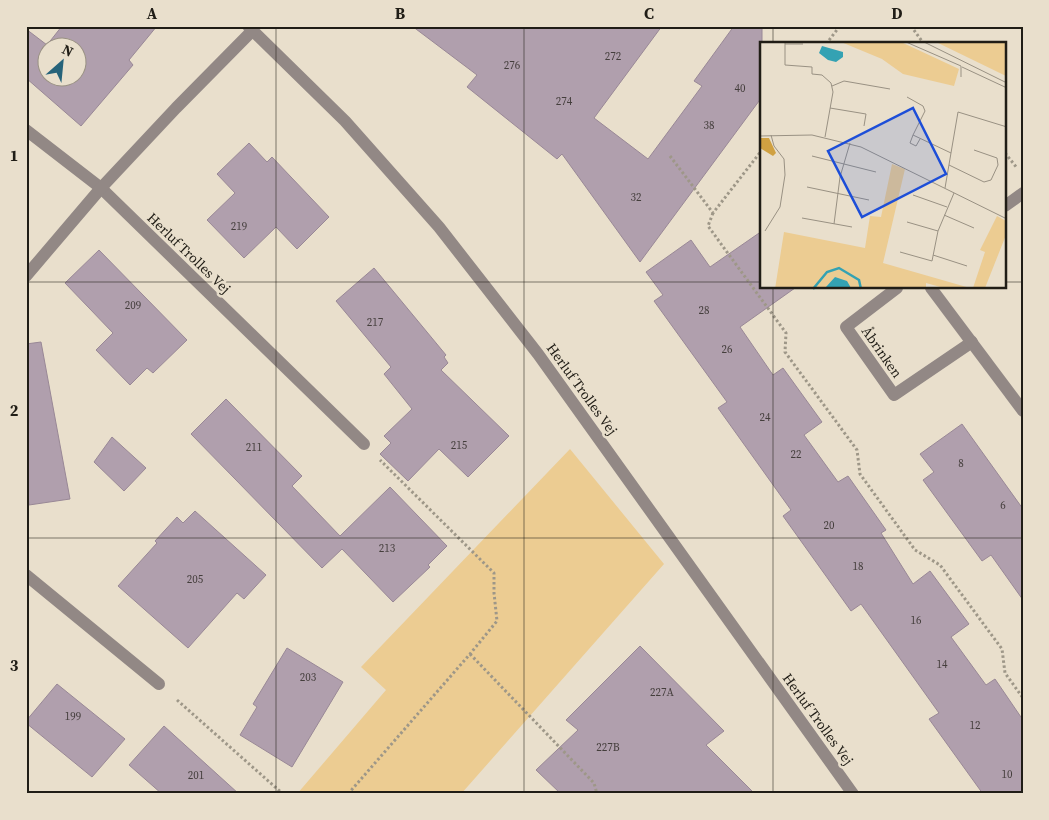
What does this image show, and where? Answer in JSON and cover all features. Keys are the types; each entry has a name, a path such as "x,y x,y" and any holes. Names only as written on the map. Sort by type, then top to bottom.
{"street":[{"name":"Herluf Trolles Vej","path":"26,276 101,188 251,28 345,122 445,235 538,354 853,794"},
{"name":"Herluf Trolles Vej","path":"26,130 101,188 364,444"},
{"path":"1006,205 1023,193"},
{"name":"Åbrinken","path":"896,289 846,327 894,395 972,342"},
{"path":"932,289 1023,411"},
{"path":"26,574 159,684"}],"path":[{"path":"828,42 840,26"},
{"path":"911,26 923,42"},
{"path":"760,153 713,213 708,226 786,333 785,352 857,450 860,474 915,550 940,565 1002,648 1005,673 1023,698"},
{"path":"1006,154 1017,168"},
{"path":"670,156 713,213"},
{"path":"348,794 497,621 494,573 364,444"},
{"path":"470,654 594,783 598,794"},
{"path":"159,684 283,794"}],"shaded area":[{"path":"570,449 664,564 461,794 297,794 386,690 361,667"}],"building":[{"path":"62,26 157,26 129,60 133,65 81,126 26,78 26,29 38,38 38,88 88,88 88,38 53,38"},
{"path":"412,26 662,26 594,118 648,159 702,86 694,81 734,26 762,26 762,42 760,42 760,100 640,262 562,154 557,159 467,87 477,75"},
{"path":"249,143 267,162 272,157 329,217 297,249 276,227 244,258 207,220 235,193 217,174"},
{"path":"760,232 760,289 794,289 740,327 773,375 783,368 822,422 804,435 838,482 848,476 886,530 881,533 913,584 930,571 969,624 951,637 986,685 995,679 1023,720 1023,794 983,794 929,719 939,713 861,604 851,611 783,516 791,510 718,408 727,402 654,301 663,295 646,272 691,240 710,267"},
{"path":"99,250 187,340 153,373 147,368 130,385 96,350 113,333 65,283"},
{"path":"374,268 446,355 444,357 448,363 441,370 509,436 468,477 439,449 408,481 380,454 391,443 384,436 412,409 384,374 391,367 336,301"},
{"path":"41,342 70,499 29,505 26,481 26,344"},
{"path":"226,399 302,476 292,486 340,536 390,487 447,546 428,565 430,567 393,602 342,549 322,568 191,434"},
{"path":"962,424 1023,509 1023,600 991,555 982,561 923,480 934,472 920,454"},
{"path":"112,437 146,468 124,491 94,462"},
{"path":"195,511 266,575 244,599 237,593 188,648 118,586 157,543 155,541 177,517 183,523"},
{"path":"640,646 724,731 706,745 755,794 561,794 536,770 578,730 566,720"},
{"path":"287,648 343,682 292,767 240,735 257,707 253,704"},
{"path":"57,684 125,739 92,777 26,723"},
{"path":"164,726 239,794 162,794 129,765"}]}
